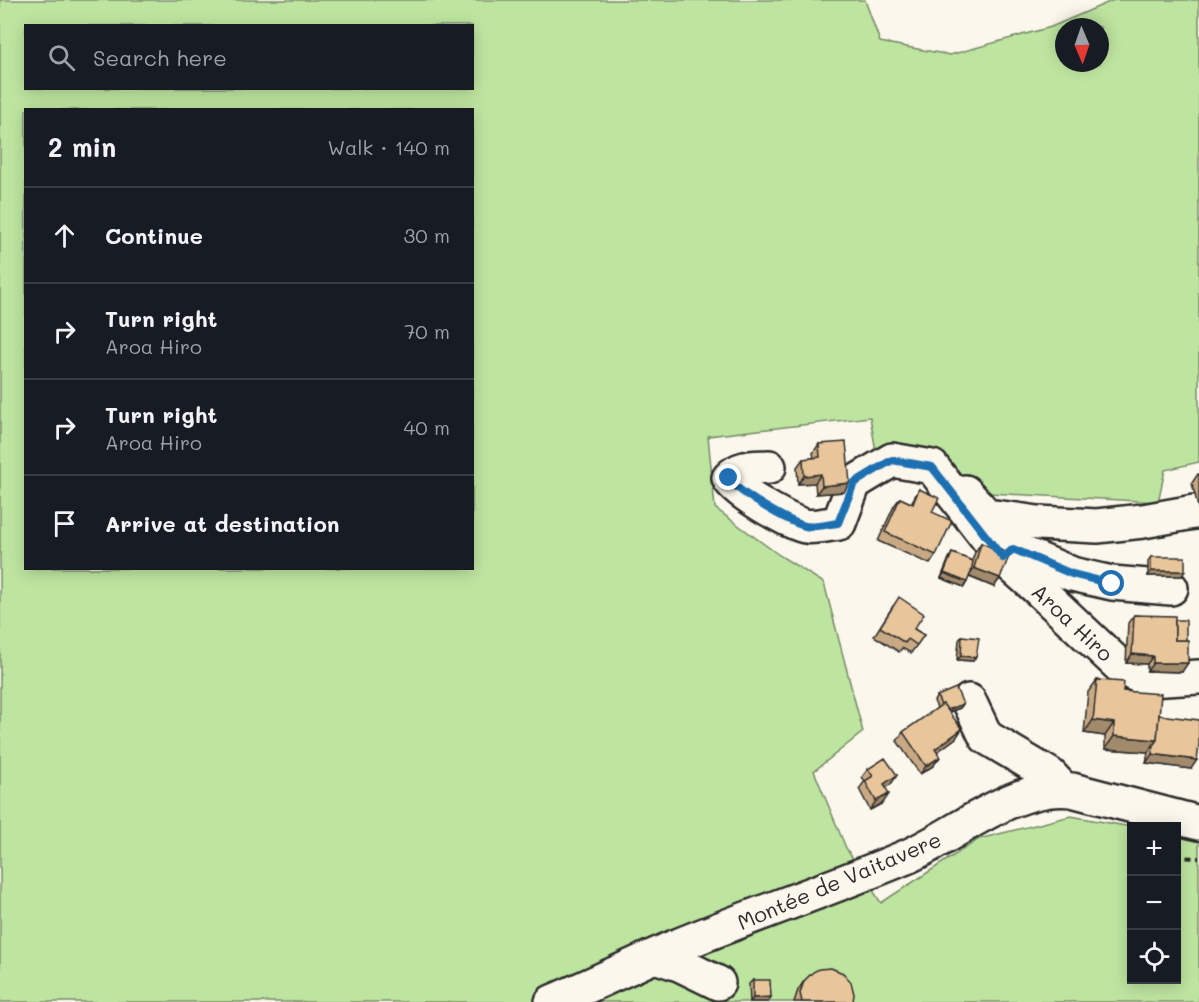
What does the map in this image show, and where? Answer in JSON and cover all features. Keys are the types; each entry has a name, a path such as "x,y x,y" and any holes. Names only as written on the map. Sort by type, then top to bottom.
{"street":[{"path":"769,467 735,471 729,478 732,485 765,507 806,527 838,523 854,483 892,460 925,451 987,516 1038,523 1097,526 1143,522 1194,512"},
{"name":"Aroa Hiro","path":"892,460 932,467 1003,558 1124,670 1149,680 1199,677"},
{"path":"1003,558 1013,549 1072,574 1112,584 1171,588"},
{"path":"969,701 986,737 1050,775 1063,789"},
{"name":"Montée de Vaitavere","path":"552,1002 655,956 910,855 1000,807 1035,792 1063,789 1199,823"},
{"path":"655,956 679,964 718,983"}],"path":[{"path":"1181,857 1199,858"}],"green space":[{"path":"0,0 865,0 880,42 950,55 1055,25 1055,72 1109,72 1109,18 1072,18 1114,0 1199,0 1199,462 1165,470 1158,502 971,492 880,474 870,417 708,436 715,508 779,555 824,583 863,732 814,771 846,848 881,903 979,839 1071,816 1127,826 1127,984 1181,984 1181,837 1199,841 1199,1002 0,1002"}],"building":[{"path":"846,442 850,483 822,486 821,474 804,476 803,459 820,457 819,444"},
{"path":"919,489 939,498 932,512 952,521 936,555 885,532 900,498 913,504"},
{"path":"981,543 1010,554 1000,578 974,568"},
{"path":"952,553 973,561 967,582 944,573"},
{"path":"1151,557 1185,557 1185,571 1151,571"},
{"path":"899,597 924,614 914,629 924,635 917,645 908,639 905,643 880,627"},
{"path":"1134,615 1175,616 1175,640 1188,640 1188,663 1153,663 1153,656 1132,654"},
{"path":"1175,620 1186,620 1186,640 1175,640"},
{"path":"962,636 979,638 976,657 961,656"},
{"path":"1097,680 1124,682 1123,691 1161,694 1157,740 1114,736 1114,723 1093,720"},
{"path":"956,688 963,704 947,710 943,704 941,705 937,696"},
{"path":"943,704 962,729 935,749 940,757 926,766 903,732"},
{"path":"1159,715 1199,720 1197,760 1152,754 1157,740"},
{"path":"885,758 897,775 884,784 889,794 876,801 865,781 873,776 868,769"},
{"path":"831,968 843,973 851,982 853,1002 802,1002 800,993 804,981 819,969"},
{"path":"753,980 770,980 771,997 753,998"}],"route":[{"path":"729,478 732,485 765,507 806,527 838,523 854,483 892,460 932,467 1003,558 1013,549 1072,574 1112,584"}]}
